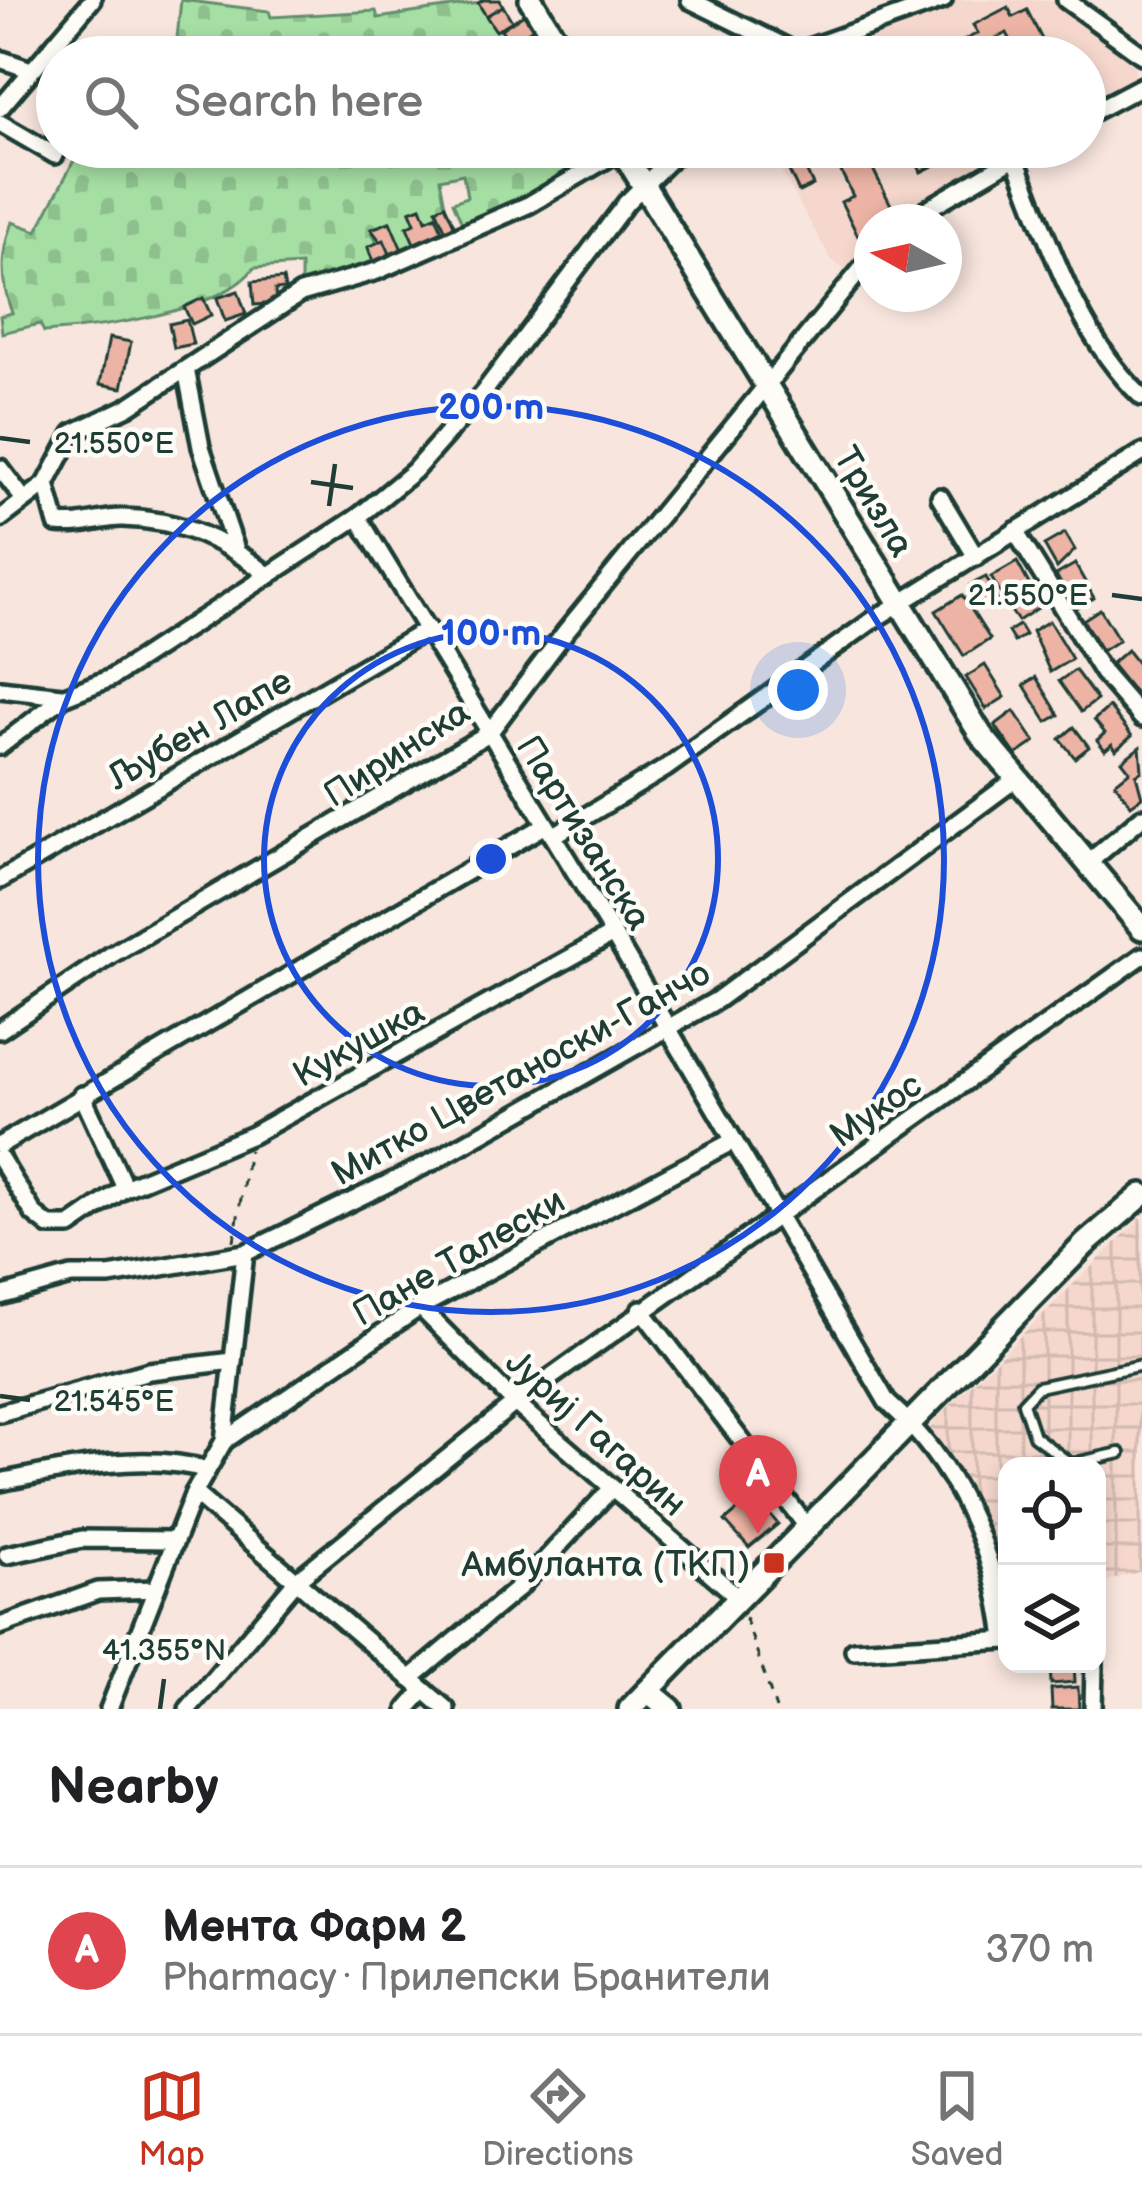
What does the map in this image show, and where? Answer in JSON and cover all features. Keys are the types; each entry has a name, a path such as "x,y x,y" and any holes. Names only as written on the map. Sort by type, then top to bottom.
{"street":[{"path":"61,36 92,0"},
{"path":"531,0 553,36"},
{"path":"690,0 755,36"},
{"path":"833,36 918,2 943,0"},
{"path":"1066,0 1139,53 1135,88 1106,104"},
{"path":"0,58 31,70"},
{"path":"0,108 36,64"},
{"path":"0,123 36,143"},
{"path":"0,519 22,497 46,484 73,433 128,407 302,293 376,271 466,232 586,168"},
{"name":"Тризла","path":"632,168 898,604 1016,779 1142,928"},
{"path":"0,746 65,696 112,678 358,517 414,471 469,409 626,203 663,168"},
{"path":"936,204 998,168"},
{"path":"1020,168 1110,368 1142,398"},
{"name":"Пиринска","path":"0,1030 112,955 489,733 854,278"},
{"path":"186,369 201,447 235,548"},
{"path":"0,1145 666,768 898,604 1142,453"},
{"path":"0,469 22,497"},
{"path":"46,484 57,524 91,527 115,518 152,520 235,548 269,576"},
{"path":"940,497 976,557"},
{"name":"Партизанска","path":"358,517 613,934 886,1402 910,1422 960,1486 998,1598"},
{"path":"1015,531 1103,674 1142,718"},
{"name":"Љубен Лапе","path":"0,880 428,629"},
{"path":"0,689 65,696"},
{"name":"Митко Цветаноски-Ганчо","path":"0,1296 71,1276 109,1276 238,1254 432,1162 670,1030 1016,779"},
{"path":"1088,863 1142,817"},
{"name":"Кукушка","path":"0,1158 34,1214 49,1226 70,1226 125,1188 252,1136 613,934"},
{"name":"Мукос","path":"188,1709 297,1580 515,1403 1142,956"},
{"path":"82,1095 125,1188"},
{"name":"Пане Талески","path":"224,1441 420,1307 733,1141"},
{"path":"637,1704 1085,1244 1142,1195"},
{"path":"110,1709 174,1540 224,1441 238,1254"},
{"name":"Јуриј Гагарин","path":"420,1307 515,1403 739,1598"},
{"path":"641,1309 808,1528"},
{"path":"0,1413 149,1371 233,1361"},
{"path":"0,1482 109,1465 180,1462 207,1470"},
{"path":"407,1709 417,1685 521,1586 612,1489"},
{"path":"194,1493 446,1709"},
{"path":"7,1555 82,1539 174,1540"},
{"path":"0,1626 98,1591 156,1589"},
{"path":"854,1650 998,1641"},
{"path":"1094,1673 1094,1709"},
{"path":"637,1704 670,1709"}],"lane":[{"path":"1120,1453 1071,1464 1034,1436 1023,1403 1038,1388 1142,1365"}],"path":[{"path":"238,1254 252,1136"},
{"path":"739,1598 776,1709"}],"shaded area":[{"path":"943,0 1066,0 1136,51 1134,81 1128,91 1106,104 1106,36 842,36"},
{"path":"779,168 997,168 936,204 854,204 854,278 831,259"},
{"path":"1142,1217 1142,1571 1106,1581 1106,1457 998,1457 998,1611 960,1486 925,1438 936,1419"}],"green space":[{"path":"181,0 269,11 271,17 376,11 378,18 478,3 496,30 507,36 177,36"},
{"path":"70,168 589,170 466,232 453,202 467,197 463,174 440,179 445,205 437,209 439,214 426,220 421,207 410,211 415,223 408,227 419,253 405,258 389,222 371,230 377,243 368,248 377,271 301,293 301,265 254,268 215,296 157,315 95,327 44,332 40,324 2,333 0,316 12,313 3,268 12,222 37,231"}],"building":[{"path":"500,0 503,6 486,16 478,3"},
{"path":"503,6 512,21 496,31 486,16"},
{"path":"1008,7 1013,17 1027,10 1040,36 972,36 978,33 973,25"},
{"path":"524,14 533,28 525,36 506,36 501,29"},
{"path":"788,168 805,168 813,185 799,192"},
{"path":"839,168 872,168 890,204 854,204 854,228 841,202 853,196"},
{"path":"445,205 455,227 446,231 436,209"},
{"path":"421,207 426,220 436,216 444,235 416,248 407,227 415,223 410,211"},
{"path":"390,222 402,250 390,254 371,229"},
{"path":"384,240 390,254 373,262 368,247"},
{"path":"283,279 285,289 275,290 276,303 254,305 252,282"},
{"path":"238,291 246,314 225,321 217,298"},
{"path":"203,298 211,315 192,324 184,307"},
{"path":"187,320 193,344 174,348 169,324"},
{"path":"109,338 131,342 122,388 100,384"},
{"path":"1065,533 1075,550 1057,568 1044,545"},
{"path":"1017,562 1029,584 1003,598 991,577"},
{"path":"1075,564 1094,598 1075,609 1056,575"},
{"path":"986,577 997,599 980,607 970,585"},
{"path":"1029,589 1041,606 1018,621 1006,604"},
{"path":"962,595 990,639 964,656 936,611"},
{"path":"1100,609 1119,640 1102,651 1083,620"},
{"path":"1049,621 1072,659 1050,672 1032,631"},
{"path":"1019,625 1025,635 1014,642 1008,632"},
{"path":"1127,650 1142,669 1142,690 1136,695 1111,664"},
{"path":"985,665 1005,697 986,709 966,677"},
{"path":"1075,670 1097,700 1081,712 1059,681"},
{"path":"1036,677 1059,715 1047,722 1024,685"},
{"path":"1109,707 1132,736 1116,750 1112,744 1105,750 1097,740 1105,733 1094,720"},
{"path":"1014,711 1035,742 1016,755 995,725"},
{"path":"1074,727 1089,747 1075,758 1060,739"},
{"path":"1140,747 1142,771 1136,775 1142,797 1131,805 1115,783 1130,771 1122,761"},
{"path":"754,1496 778,1524 749,1548 725,1521"},
{"path":"1050,1673 1074,1673 1075,1682 1051,1684"},
{"path":"1078,1687 1079,1709 1052,1709 1051,1689"}],"place":[{"name":"Мента Фарм 2","path":"758,1534"},
{"name":"Амбуланта (ТКП)","path":"774,1563"}]}
